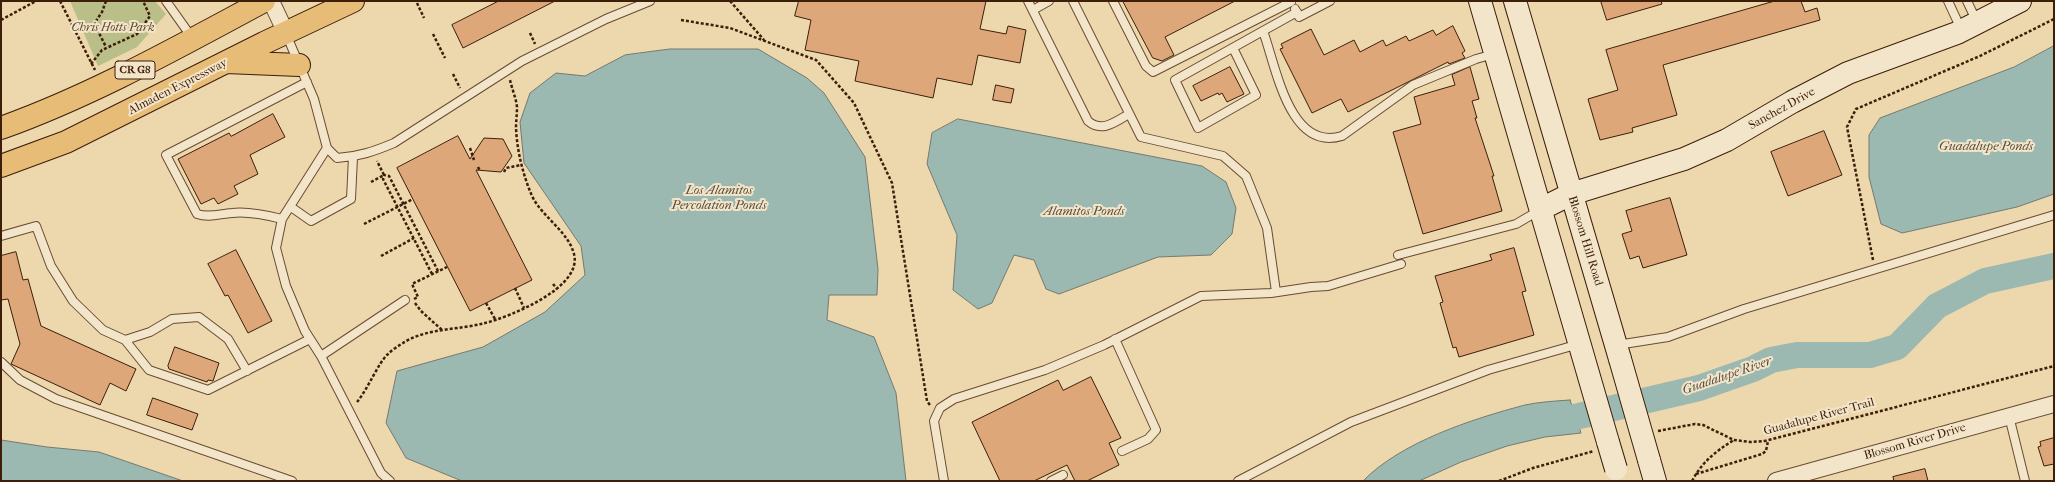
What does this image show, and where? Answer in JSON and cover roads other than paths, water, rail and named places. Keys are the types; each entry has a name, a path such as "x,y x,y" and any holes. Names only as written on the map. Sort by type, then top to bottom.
{"main road":[{"name":"CR G8","path":"1,128 102,85 264,1"},
{"name":"Almaden Expressway","path":"1,166 66,142 226,62 353,1"},
{"path":"1480,1 1618,475"},
{"name":"Blossom Hill Road","path":"1515,1 1655,481"},
{"name":"Sanchez Drive","path":"1541,209 1571,194 1684,159 1727,140 1792,102 1848,73 1969,27 2020,1"},
{"path":"226,62 303,74"}],"street":[{"path":"271,1 286,33"},
{"name":"Blossom River Drive","path":"1776,481 2054,404"}],"lane":[{"path":"166,1 193,39"},
{"path":"286,33 303,74 327,148 337,158 353,157 374,152 394,143 522,61 606,20 635,4 650,1"},
{"path":"1028,1 1088,121 1095,126 1104,127 1130,114"},
{"path":"1033,10 1049,1"},
{"path":"1073,1 1141,137 1224,156 1246,176 1267,228 1276,292"},
{"path":"1113,1 1146,66 1153,72 1291,1 1299,17 1330,1"},
{"path":"1948,1 1969,27"},
{"path":"1967,1 1969,27"},
{"path":"1233,48 1256,95 1198,128 1174,80 1296,12"},
{"path":"1263,31 1285,99 1294,117 1314,133 1331,139 1342,136 1413,85 1476,59 1496,53"},
{"path":"282,219 259,214 232,212 204,217 197,214 166,155 303,74"},
{"path":"327,148 282,219 276,248 286,286 310,339 321,356 350,410 381,473 390,481"},
{"path":"291,207 311,221 351,199 353,157"},
{"path":"1398,255 1516,224 1541,209"},
{"path":"1618,352 1668,337 1744,309 1874,268 2054,215"},
{"path":"1,236 36,226 51,266 73,301 103,330 125,340 149,370 208,390 310,339"},
{"path":"944,481 934,421 940,408 954,399 1045,370 1115,339 1201,296 1276,292 1328,286 1401,264"},
{"path":"321,356 405,300"},
{"path":"125,340 150,332 172,319 199,317 228,339 247,371"},
{"path":"1115,339 1156,430 1148,439 1122,452"},
{"path":"1238,481 1351,422 1488,370 1583,353"},
{"path":"1,362 20,380 56,399 292,481"},
{"path":"2009,416 2025,481"},
{"path":"1051,481 1063,475"}],"water":[{"name":"Guadalupe Ponds","path":"2054,46 2054,194 2017,207 1902,233 1881,224 1869,177 1869,135 1880,118 2014,67"},
{"name":"Los Alamitos Percolation Ponds","path":"670,49 758,49 807,78 824,93 865,157 878,269 877,295 829,295 827,320 874,337 896,393 906,481 462,481 406,458 386,423 397,371 483,347 545,312 585,275 581,246 524,163 520,122 530,93 556,73 585,76 625,55"},
{"name":"Alamitos Ponds","path":"958,119 1202,166 1226,182 1236,208 1232,234 1211,255 1158,257 1059,294 1046,289 1034,260 1014,255 992,303 978,309 953,290 957,235 927,164 932,133"},
{"path":"1570,400 1581,433 1545,437 1507,446 1461,462 1419,481 1363,481 1379,467 1397,455 1438,434 1460,425 1525,405 1541,402"},
{"path":"1,440 47,447 99,452 183,481 1,481"}],"waterway":[{"name":"Guadalupe River","path":"1541,423 1575,417 1699,388 1753,369 1771,360 1797,355 1870,355 1897,347 1937,306 1985,281 2054,266"}],"park label":[{"name":"Chris Hotts Park","path":"113,28"}]}
